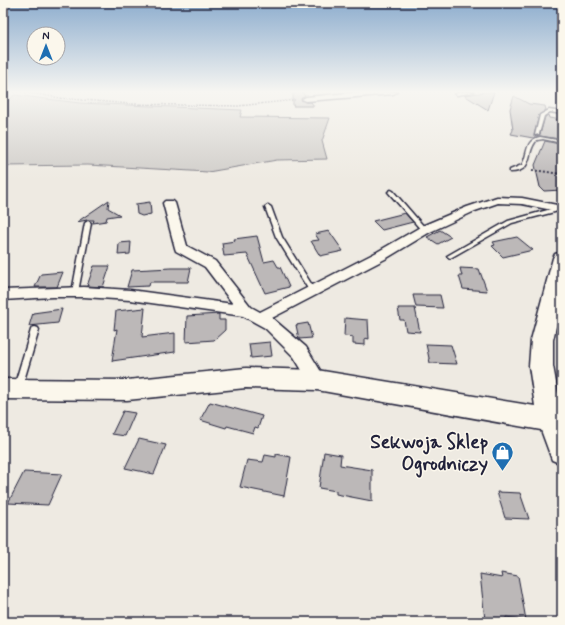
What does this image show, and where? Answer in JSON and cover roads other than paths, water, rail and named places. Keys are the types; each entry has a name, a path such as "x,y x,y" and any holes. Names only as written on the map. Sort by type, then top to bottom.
{"street":[{"path":"253,315 312,290 382,255 424,230 471,209 497,200 522,200 562,208"},
{"path":"169,203 181,248 210,264 253,315"},
{"path":"562,258 542,340 541,366 550,420 562,451"},
{"path":"3,295 75,292 130,295 253,315 270,324 300,352 317,380"},
{"path":"10,389 127,390 246,378 317,380 550,420"}],"lane":[{"path":"537,134 540,121"},
{"path":"512,171 522,168 525,165 529,148 536,140 543,138 562,142"},
{"path":"391,192 424,230"},
{"path":"268,207 279,237 312,290"},
{"path":"450,256 510,222 562,208"},
{"path":"75,292 88,223"},
{"path":"10,389 35,330"}],"place":[{"name":"Sekwoja Sklep Ogrodniczy","path":"503,472"}]}
